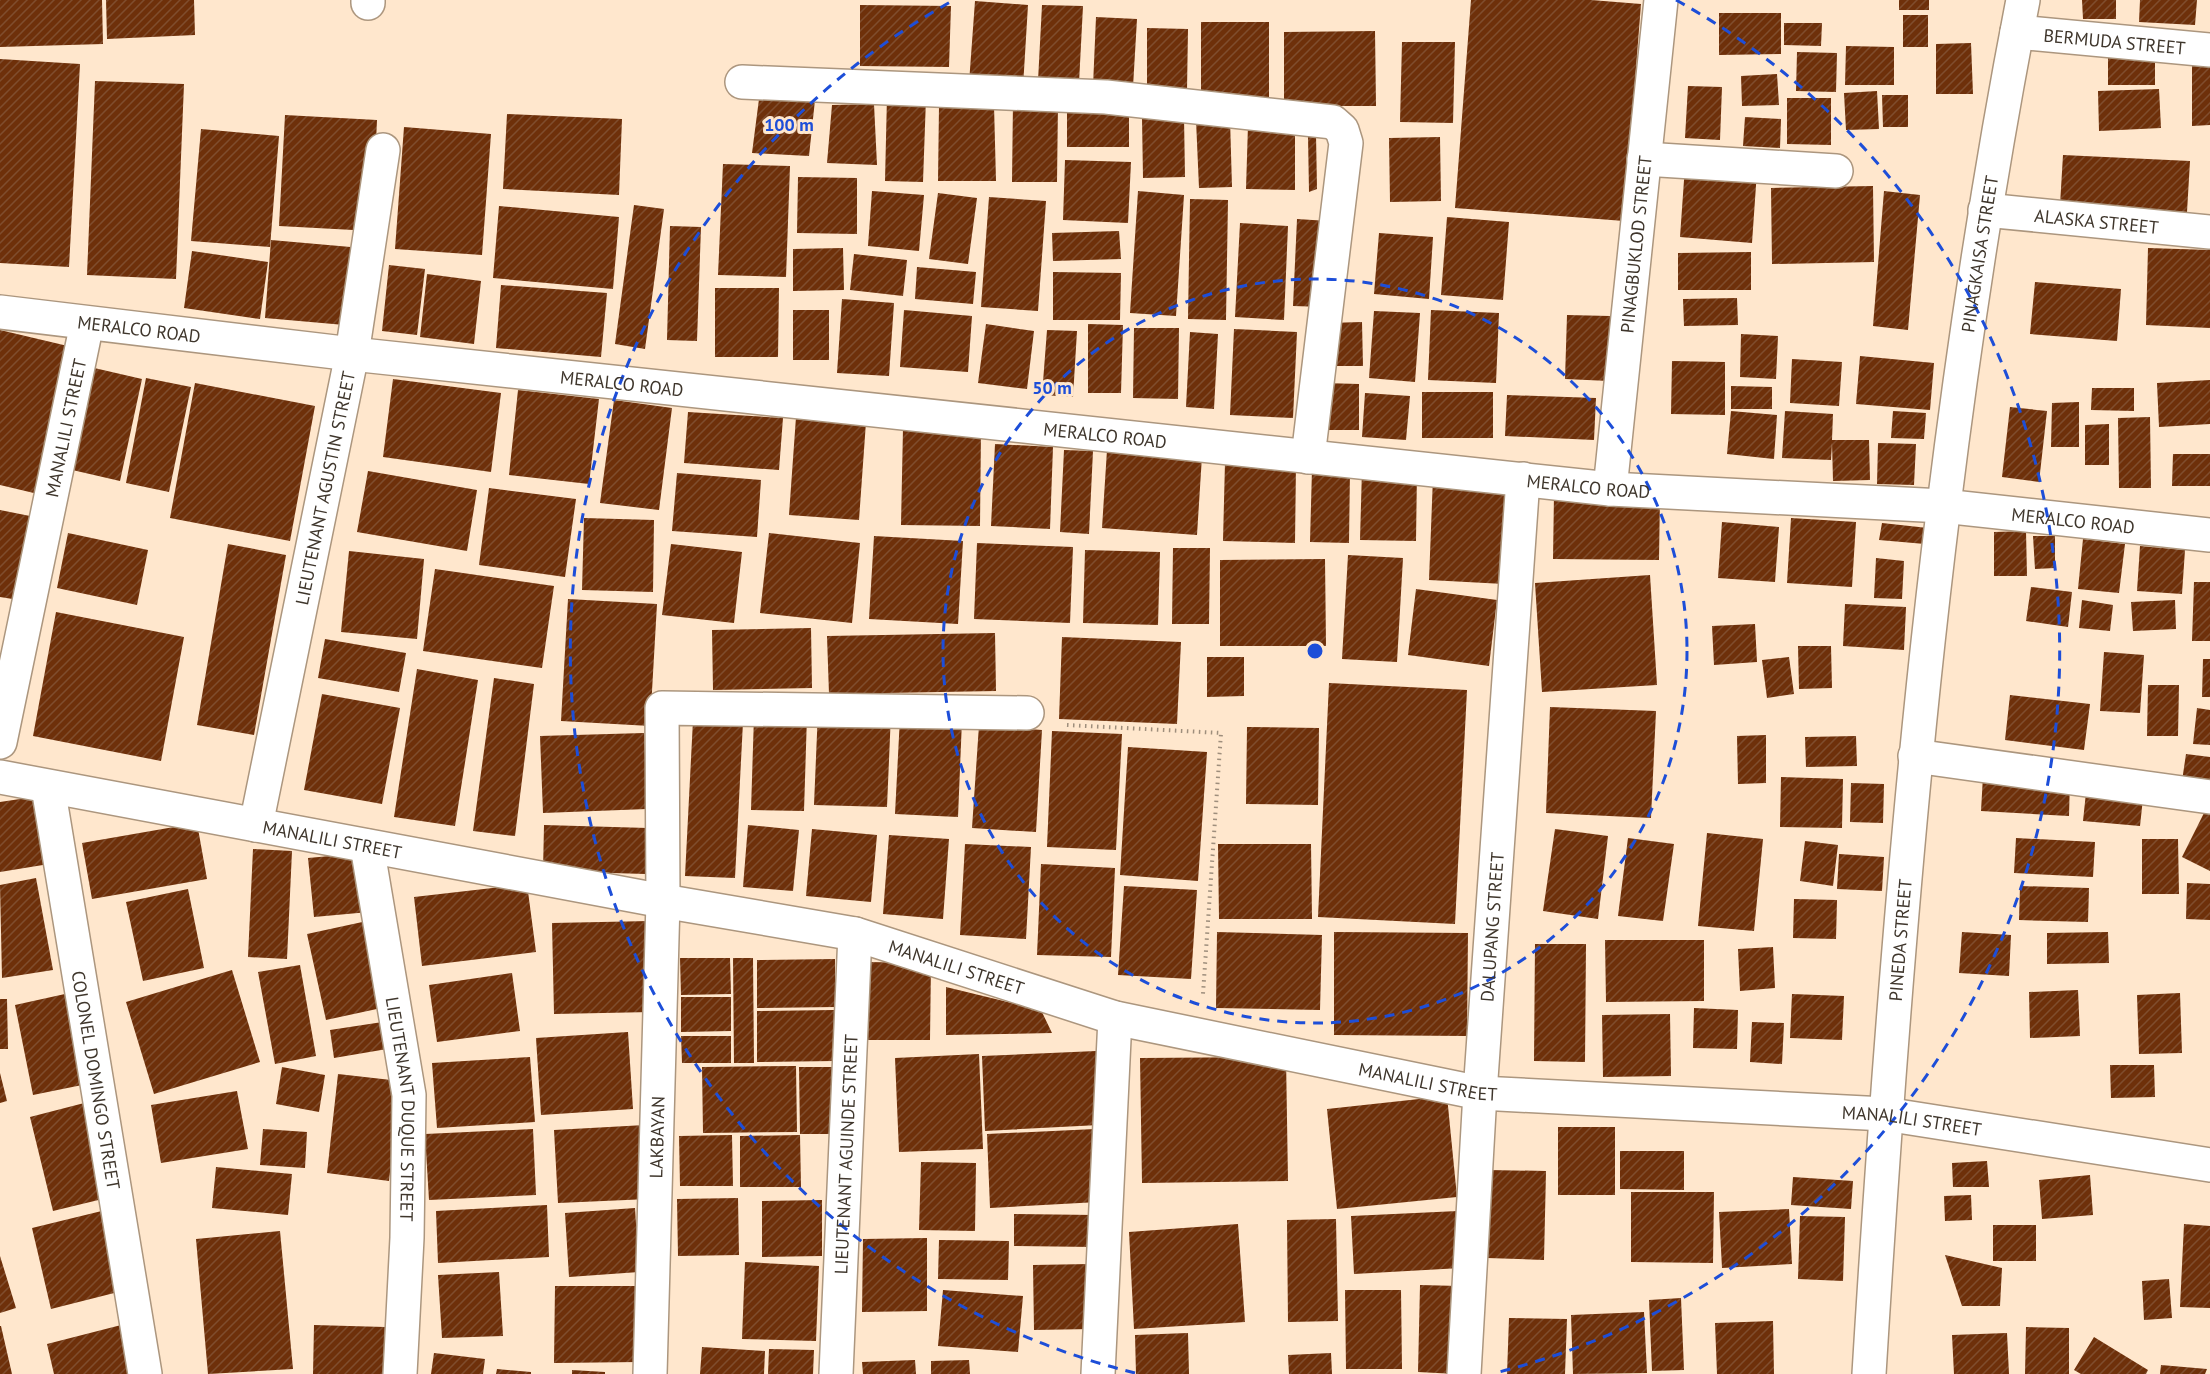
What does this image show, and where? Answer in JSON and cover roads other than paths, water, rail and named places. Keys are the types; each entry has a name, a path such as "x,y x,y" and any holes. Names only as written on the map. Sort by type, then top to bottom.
{"street":[{"name":"PINAGBUKLOD STREET","path":"1610,489 1661,0"},
{"name":"PINAGKAISA STREET","path":"1943,506 1985,210 2023,0"},
{"name":"BERMUDA STREET","path":"2017,32 2210,50"},
{"path":"742,82 1106,97 1333,122 1342,130 1346,143 1308,457"},
{"name":"LIEUTENANT AGUSTIN STREET","path":"256,825 352,354 383,150"},
{"path":"1644,159 1836,171"},
{"name":"ALASKA STREET","path":"1985,210 2210,232"},
{"name":"MERALCO ROAD","path":"0,312 352,354 1610,489 1943,506 2210,535"},
{"name":"MANALILI STREET","path":"0,742 87,323"},
{"name":"DALUPANG STREET","path":"1464,1374 1480,1093 1523,479"},
{"name":"PINEDA STREET","path":"1869,1374 1885,1114 1915,756 1943,506"},
{"path":"663,901 662,708 1027,713"},
{"path":"1915,756 2210,797"},
{"name":"MANALILI STREET","path":"0,777 48,788 663,901 855,934 1115,1018 1480,1093 1885,1114 2210,1165"},
{"name":"COLONEL DOMINGO STREET","path":"48,788 145,1374"},
{"name":"LIEUTENANT DUQUE STREET","path":"368,846 409,1095 407,1238 400,1374"},
{"name":"LAKBAYAN","path":"650,1374 663,901"},
{"name":"LIEUTENANT AGUINDE STREET","path":"836,1374 855,934"},
{"path":"1098,1374 1115,1018"}]}
